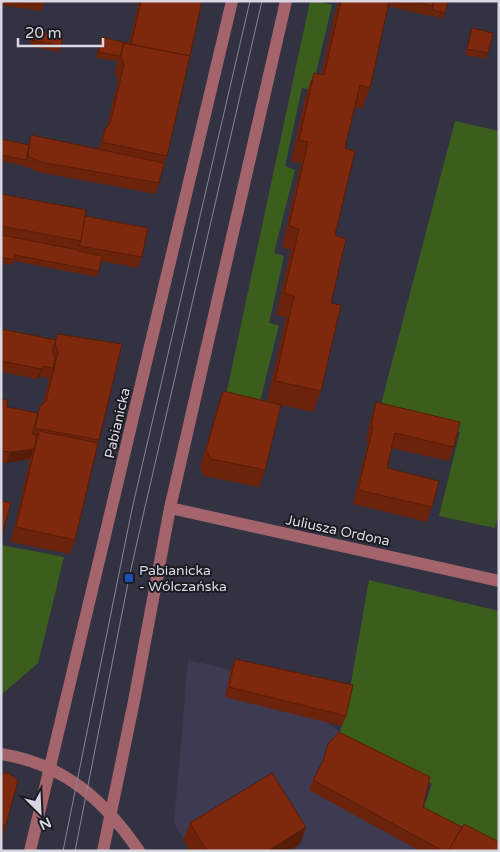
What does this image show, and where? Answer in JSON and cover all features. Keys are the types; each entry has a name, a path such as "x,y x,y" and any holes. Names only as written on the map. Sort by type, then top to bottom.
{"street":[{"name":"Pabianicka","path":"30,851 232,1"},
{"path":"103,851 134,701 170,508 286,1"},
{"name":"Juliusza Ordona","path":"170,508 499,581"},
{"path":"1,754 30,760 49,768 87,792 111,814 139,851"}],"shaded area":[{"path":"188,660 349,696 327,723 426,788 420,817 484,851 191,851 174,823"}],"green space":[{"path":"310,1 332,5 312,90 302,88 285,166 295,170 274,253 284,256 269,323 279,325 260,402 226,395"},
{"path":"455,121 499,131 499,513 495,528 439,516 460,432 379,412"},
{"path":"1,545 64,557 38,663 1,695"},
{"path":"369,580 499,611 499,851 423,810 432,784 339,737 348,700"}],"building":[{"path":"141,1 202,1 190,56 131,44"},
{"path":"341,1 389,2 370,88 360,85 345,148 355,151 335,235 346,239 331,303 341,305 321,391 275,381 294,296 284,293 299,229 289,226 308,142 299,140 314,73 324,75"},
{"path":"415,1 434,1 433,6"},
{"path":"434,1 448,1 445,13 432,10"},
{"path":"472,28 493,33 488,53 467,49"},
{"path":"34,30 63,35 61,46 31,40"},
{"path":"102,37 130,44 124,43 120,56 98,52"},
{"path":"124,43 190,56 167,156 102,142 105,129 110,124 124,64 121,56"},
{"path":"31,135 164,163 159,183 41,162 28,156"},
{"path":"1,139 29,145 26,160 1,155"},
{"path":"1,194 86,210 81,241 1,226"},
{"path":"85,216 148,228 142,257 79,246"},
{"path":"1,235 102,256 99,271 15,255 15,260 1,257"},
{"path":"1,329 56,340 52,351 55,358 53,368 43,366 41,369 1,361"},
{"path":"58,334 122,344 99,440 35,428 40,406 46,401 58,352 55,344"},
{"path":"223,391 281,405 265,470 211,459 206,450"},
{"path":"1,399 8,400 7,407 38,413 32,434 37,435 34,449 10,452 1,451"},
{"path":"376,402 460,422 454,447 395,433 387,468 439,481 432,507 358,490 373,427 371,427"},
{"path":"39,431 98,443 75,540 16,527"},
{"path":"1,501 11,503 2,535 1,534"},
{"path":"235,659 353,685 346,716 229,687"},
{"path":"339,732 430,777 423,807 462,827 448,851 443,851 313,780 323,761 328,744"},
{"path":"1,773 8,773 18,780 6,825 1,825"},
{"path":"272,773 306,827 271,849 272,851 207,851 190,823"},
{"path":"464,824 499,842 499,851 448,851"}],"tram line":[{"path":"63,851 132,509 250,1"},
{"path":"75,851 129,578 262,1"}],"place":[{"name":"Pabianicka - Wólczańska","path":"129,578"}]}
